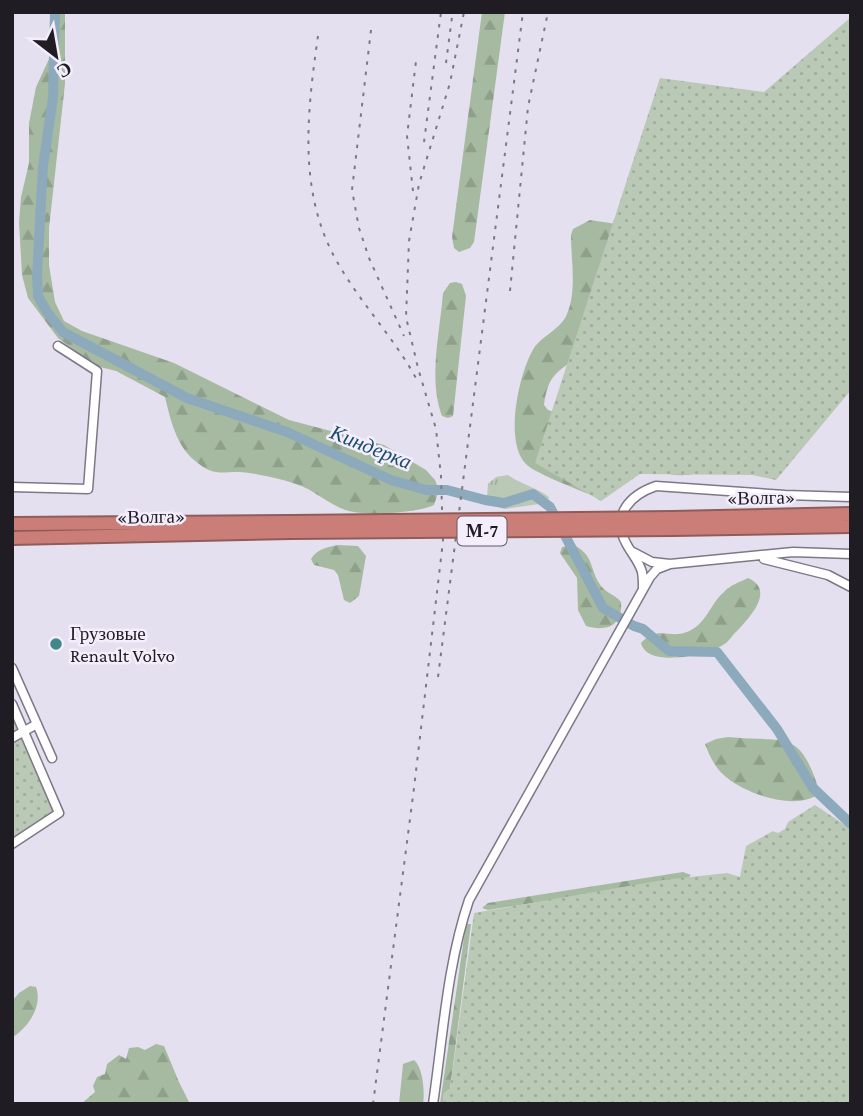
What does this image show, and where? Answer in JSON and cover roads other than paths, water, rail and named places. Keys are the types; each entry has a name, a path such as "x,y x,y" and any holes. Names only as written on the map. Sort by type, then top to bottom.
{"highway":[{"name":"«Волга»","path":"673,523 851,514"},
{"name":"«Волга»","path":"673,523 851,527"},
{"name":"М-7","path":"291,527 673,523"},
{"name":"«Волга»","path":"12,524 291,527"},
{"name":"«Волга»","path":"12,538 291,527"}],"street":[{"path":"12,487 88,489 97,371 58,346"},
{"path":"643,588 643,573 622,534 622,511 634,497 656,486 851,497"},
{"path":"630,550 652,562 670,564 803,552 851,554"},
{"path":"755,557 828,575 851,587"},
{"path":"433,1104 454,954 469,900 643,588 653,573 670,564"},
{"path":"12,668 52,758"},
{"path":"12,704 59,813 12,844"},
{"path":"12,738 37,724"}],"waterway":[{"name":"Киндерка","path":"55,12 53,97 43,166 37,275 38,296 63,332 187,398 287,432 391,480 426,490 447,490 504,503 533,494 550,507 603,608 643,629 669,651 717,652 777,729 813,788 851,824"}],"railway":[{"path":"424,142 441,12"},
{"path":"373,1104 443,541 436,429 406,317 409,241 419,184 450,83 464,12"},
{"path":"438,677 523,12"},
{"path":"510,291 528,107 548,12"},
{"path":"446,63 452,17"},
{"path":"371,30 352,190 359,228 369,258 404,336"},
{"path":"318,36 309,124 311,182 316,211 339,265 417,380"},
{"path":"413,191 407,136 416,61"}],"place":[{"name":"Грузовые Renault Volvo","path":"56,644"}]}
